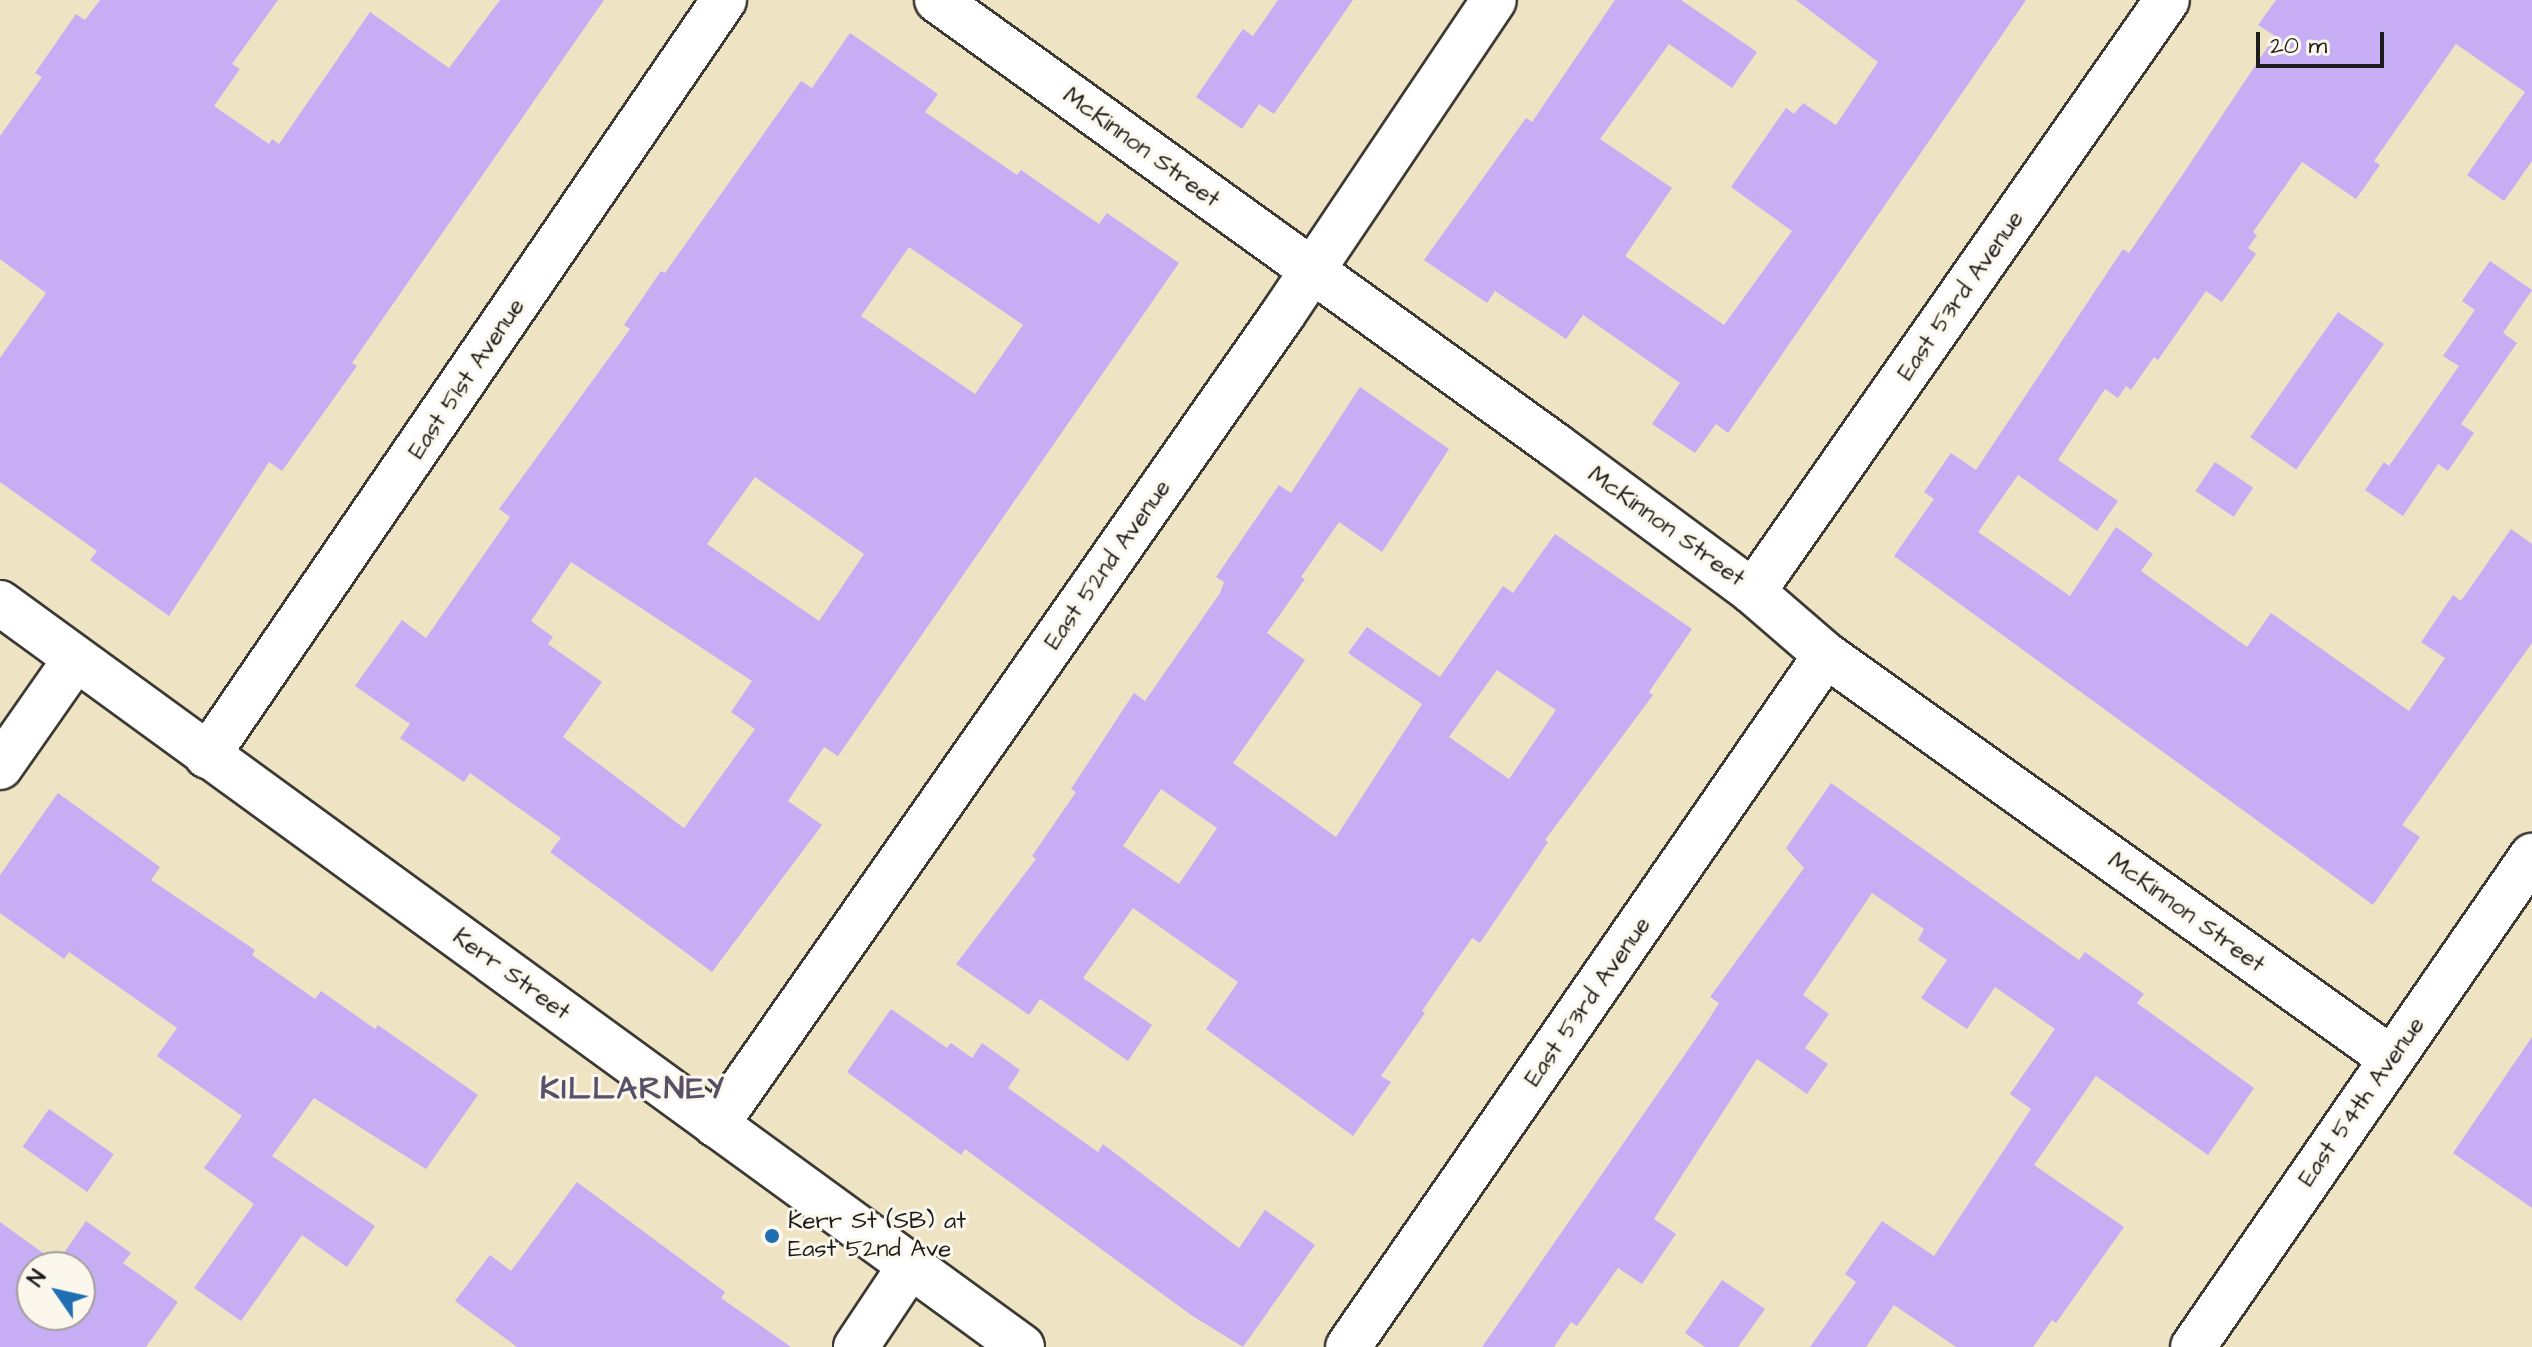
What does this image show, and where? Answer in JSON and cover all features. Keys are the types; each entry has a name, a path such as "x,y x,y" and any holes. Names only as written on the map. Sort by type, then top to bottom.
{"street":[{"name":"East 51st Avenue","path":"207,756 724,0"},
{"name":"McKinnon Street","path":"937,0 1753,592 1826,655 2392,1059"},
{"name":"East 52nd Avenue","path":"716,1125 1311,270 1494,0"},
{"name":"East 53rd Avenue","path":"1753,592 2167,0"},
{"name":"Kerr Street","path":"0,603 1022,1347"},
{"name":"East 53rd Avenue","path":"1348,1347 1826,655"},
{"path":"0,767 75,660"},
{"name":"East 54th Avenue","path":"2193,1347 2532,856"},
{"path":"856,1347 910,1266"}],"building":[{"path":"100,0 278,0 232,64 240,69 214,106 269,144 272,139 279,144 370,12 449,68 500,0 604,0 352,363 357,366 282,471 269,462 169,616 90,560 97,551 0,482 0,358 46,293 0,259 0,136 42,77 35,73 76,14 85,20"},
{"path":"1278,0 1353,0 1274,114 1259,104 1242,129 1196,97 1243,29 1253,36"},
{"path":"1615,0 1681,0 1757,52 1732,88 1669,44 1600,139 1672,188 1625,256 1724,325 1792,231 1731,187 1786,108 1794,114 1803,103 1836,125 1878,62 1796,0 2026,0 1728,433 1716,424 1695,453 1652,424 1680,383 1583,315 1566,339 1495,291 1487,303 1424,260 1526,118 1532,122"},
{"path":"2276,0 2532,0 2532,161 2504,201 2467,175 2525,92 2456,44 2374,161 2380,165 2356,199 2302,162 2253,232 2257,235 2248,248 2256,254 2222,302 2206,291 2158,360 2154,357 2131,390 2126,386 2118,398 2105,389 2058,460 2118,501 2097,531 2018,475 1978,532 2070,596 2116,527 2153,554 2141,571 2247,647 2271,613 2409,711 2445,658 2421,642 2453,595 2461,601 2511,529 2532,544 2532,643 2402,825 2420,837 2373,905 1894,556 1934,499 1924,492 1951,453 1976,470 2123,249 2129,253 2275,36 2258,25"},
{"path":"850,33 938,94 925,112 1017,175 1021,170 1099,224 1107,213 1179,263 838,756 824,747 788,801 822,825 712,972 550,852 561,838 470,773 464,782 400,738 410,724 355,686 402,620 426,638 510,517 499,509 630,329 624,325 661,271 665,273 801,81 812,88","holes":["909,247 1023,325 975,394 861,316","755,477 864,554 819,621 707,544","571,562 752,681 731,712 755,729 684,828 563,737 602,682 548,644 553,637 531,621"]},
{"path":"2490,261 2532,290 2503,333 2517,343 2461,424 2474,433 2448,471 2438,464 2403,516 2365,490 2384,462 2389,466 2459,366 2443,356 2475,310 2462,301"},
{"path":"2338,312 2384,344 2296,469 2250,437"},
{"path":"1360,387 1449,449 1382,552 1339,522 1301,577 1305,579 1267,633 1305,660 1233,763 1336,837 1422,704 1348,653 1367,627 1440,677 1503,586 1513,593 1555,534 1692,629 1649,692 1653,695 1545,840 1548,842 1480,943 1472,938 1422,1011 1425,1013 1381,1076 1391,1082 1353,1136 1206,1029 1238,982 1133,908 1083,978 1152,1025 1128,1061 1040,999 1029,1015 956,964 1036,859 1032,856 1076,792 1071,789 1134,693 1145,701 1220,593 1224,582 1216,577 1279,485 1291,493","holes":["1497,670 1556,710 1509,779 1449,737","1161,789 1217,828 1179,884 1123,846"]},
{"path":"2215,462 2253,488 2234,517 2195,491"},
{"path":"1831,783 2079,960 2085,952 2144,994 2137,1003 2254,1088 2208,1155 2096,1076 2034,1165 2124,1227 2056,1323 2052,1320 2033,1347 1956,1347 1894,1305 1866,1347 1810,1347 1856,1282 1845,1274 1882,1221 1934,1256 2031,1109 2010,1094 2055,1029 1995,987 1967,1029 1921,998 1947,960 1918,940 1924,929 1872,893 1803,995 1829,1014 1805,1048 1828,1064 1807,1094 1757,1059 1654,1219 1676,1234 1642,1284 1618,1268 1577,1326 1571,1322 1554,1347 1482,1347 1706,1024 1719,1003 1710,997 1804,868 1786,848"},
{"path":"58,793 160,867 151,880 255,950 252,955 315,999 321,991 375,1029 378,1025 478,1095 426,1169 314,1098 272,1156 375,1226 347,1267 302,1235 241,1321 194,1288 254,1204 204,1168 242,1116 157,1056 177,1028 69,952 64,959 0,913 0,875"},
{"path":"891,1009 947,1048 951,1043 972,1058 982,1043 1020,1070 1008,1088 1098,1152 1103,1144 1239,1248 1265,1210 1315,1245 1243,1347 1191,1315 965,1149 961,1155 847,1072"},
{"path":"2532,1037 2532,1208 2453,1153"},
{"path":"49,1109 114,1154 87,1192 23,1147"},
{"path":"577,1182 725,1292 721,1298 791,1347 517,1347 455,1301 490,1255 511,1271"},
{"path":"86,1221 131,1253 123,1263 178,1302 146,1347 0,1347 0,1222 40,1251 16,1251 16,1331 96,1331 96,1251 65,1251"},
{"path":"1722,1280 1765,1309 1738,1347 1705,1347 1685,1333"}],"place":[{"name":"Kerr St (SB) at East 52nd Ave","path":"772,1236"}],"district":[{"name":"KILLARNEY","path":"633,1089"}]}
